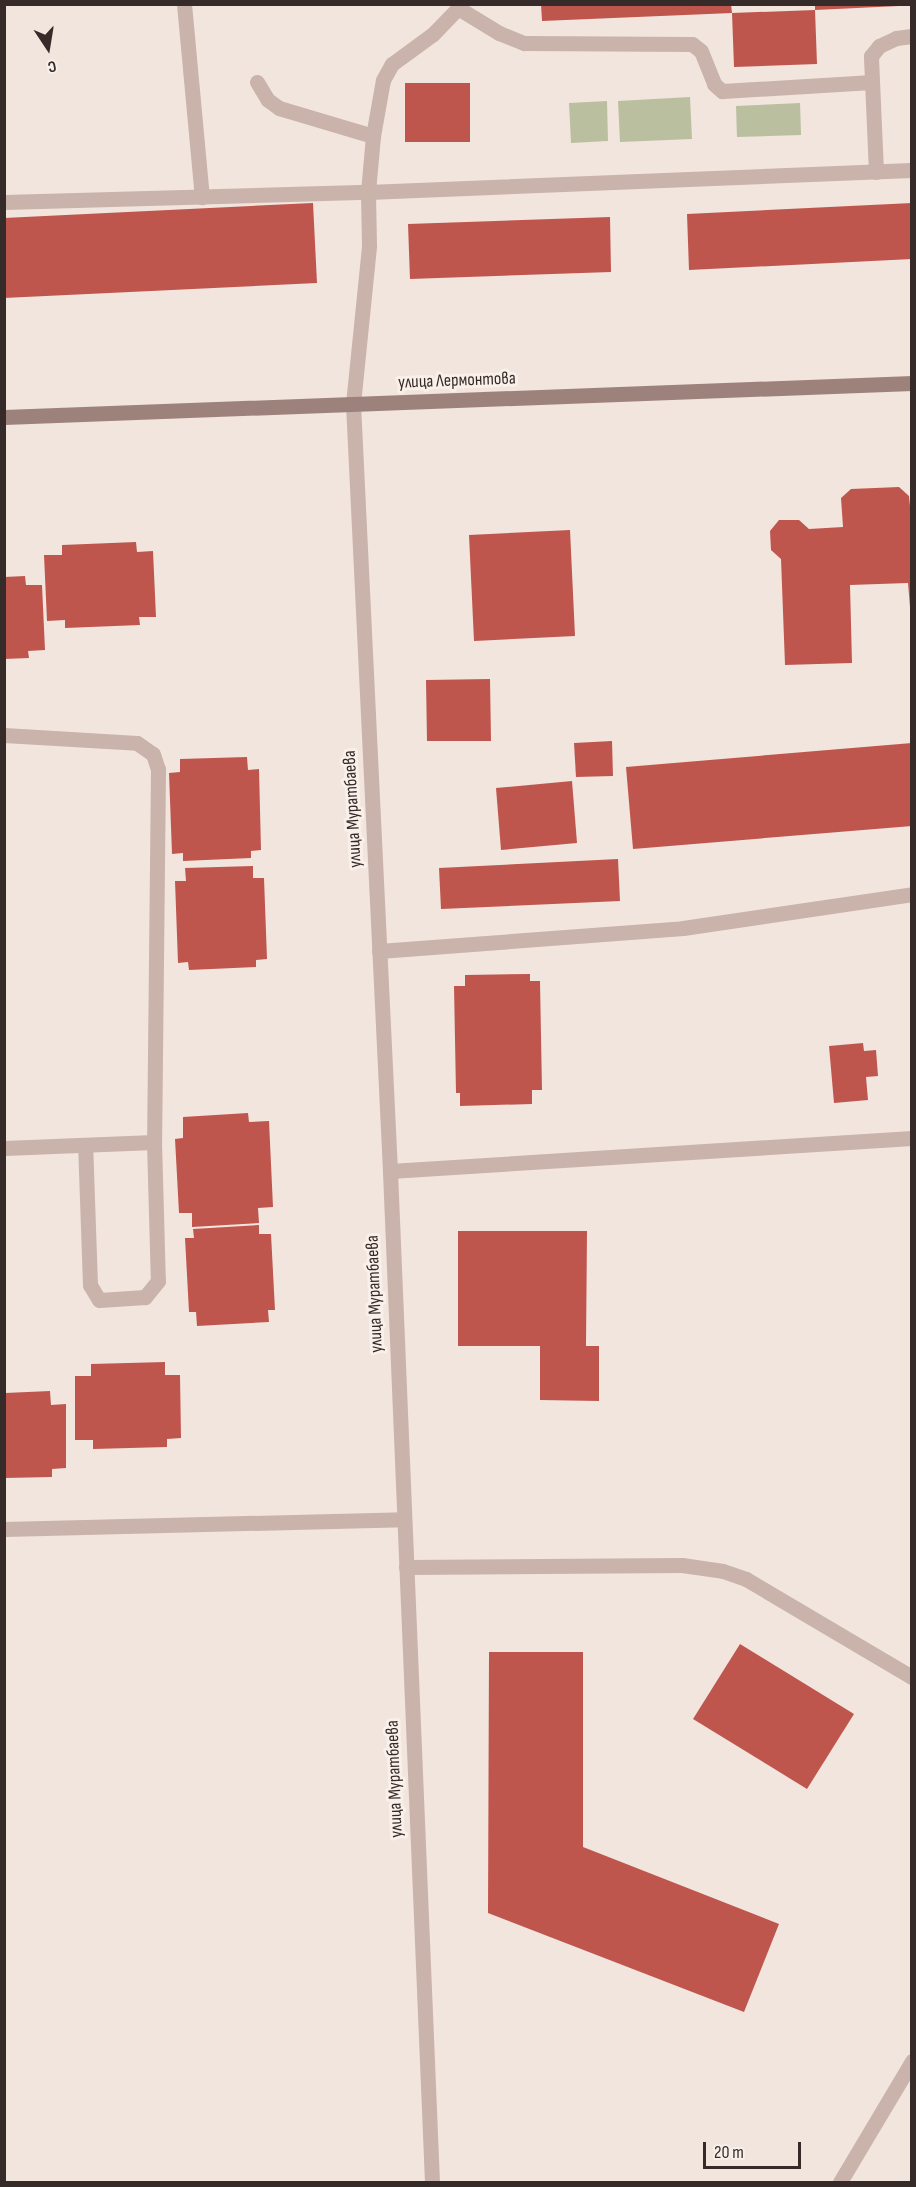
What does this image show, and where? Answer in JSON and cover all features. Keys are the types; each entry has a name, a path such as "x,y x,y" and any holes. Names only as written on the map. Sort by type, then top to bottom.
{"main road":[{"name":"улица Лермонтова","path":"4,417 912,383"}],"street":[{"path":"184,4 202,197"},
{"path":"458,6 499,33 524,43 692,44 701,51 708,63 714,84 722,91 872,82"},
{"name":"улица Муратбаева","path":"432,2182 390,1172 353,404 369,246 368,192 373,136 383,80 392,64 433,34 458,6"},
{"path":"876,172 871,56 879,46 896,38 912,36"},
{"path":"257,82 268,100 279,108 373,136"},
{"path":"4,202 368,192 912,170"},
{"path":"4,735 137,743 153,754 158,770 154,1142 158,1281 145,1297 99,1300 90,1285 85,1145"},
{"path":"379,951 683,928 912,894"},
{"path":"390,1172 912,1138"},
{"path":"4,1148 154,1142"},
{"path":"4,1529 404,1519"},
{"path":"406,1567 682,1565 723,1571 754,1584 912,1677"},
{"path":"840,2182 912,2061"}],"green space":[{"path":"690,97 692,139 620,142 618,101"},
{"path":"607,101 608,141 571,143 569,103"},
{"path":"800,103 801,135 737,137 736,106"}],"building":[{"path":"541,4 731,4 732,13 542,21"},
{"path":"815,4 899,4 899,6 815,10"},
{"path":"815,10 817,64 734,67 732,13"},
{"path":"405,83 470,83 470,142 405,142"},
{"path":"313,203 317,283 4,298 4,218"},
{"path":"912,203 912,259 689,270 687,214"},
{"path":"610,217 611,272 410,279 408,224"},
{"path":"899,487 909,496 912,525 912,631 908,583 850,585 852,663 785,665 781,559 771,550 770,531 779,520 799,520 809,529 843,527 841,498 851,489"},
{"path":"570,530 575,636 474,641 469,535"},
{"path":"136,542 137,552 153,551 156,617 139,617 140,625 65,628 65,620 47,621 44,555 62,555 62,545"},
{"path":"25,576 26,585 42,585 45,650 28,651 29,658 4,659 4,577"},
{"path":"490,679 491,741 427,741 426,680"},
{"path":"612,741 613,776 576,777 574,743"},
{"path":"912,743 912,826 633,849 626,767"},
{"path":"247,757 248,770 259,769 261,850 251,851 251,858 183,861 183,853 172,854 169,773 180,772 180,759"},
{"path":"572,781 577,843 501,850 496,788"},
{"path":"618,859 620,901 441,909 439,868"},
{"path":"253,866 253,878 264,878 267,959 256,960 256,967 189,970 188,962 178,963 175,881 186,881 185,868"},
{"path":"530,974 530,981 540,981 542,1090 532,1090 532,1104 460,1106 460,1093 456,1093 454,986 465,986 465,975"},
{"path":"863,1043 864,1051 876,1050 878,1076 866,1077 868,1100 834,1103 829,1046"},
{"path":"248,1113 249,1122 269,1121 273,1207 258,1208 259,1223 192,1227 192,1213 179,1213 175,1139 183,1138 183,1117"},
{"path":"259,1225 259,1234 271,1234 275,1310 268,1310 269,1322 197,1326 196,1312 189,1312 185,1238 194,1238 193,1229"},
{"path":"458,1231 587,1231 586,1346 599,1346 599,1401 540,1400 540,1346 458,1346"},
{"path":"165,1362 165,1375 180,1375 181,1438 167,1439 167,1447 93,1449 93,1440 75,1440 75,1376 91,1376 91,1364"},
{"path":"50,1391 51,1405 66,1404 66,1468 52,1469 52,1477 5,1478 5,1393"},
{"path":"740,1644 854,1714 807,1789 693,1719"},
{"path":"489,1652 583,1652 583,1847 779,1924 744,2012 488,1913"}]}
